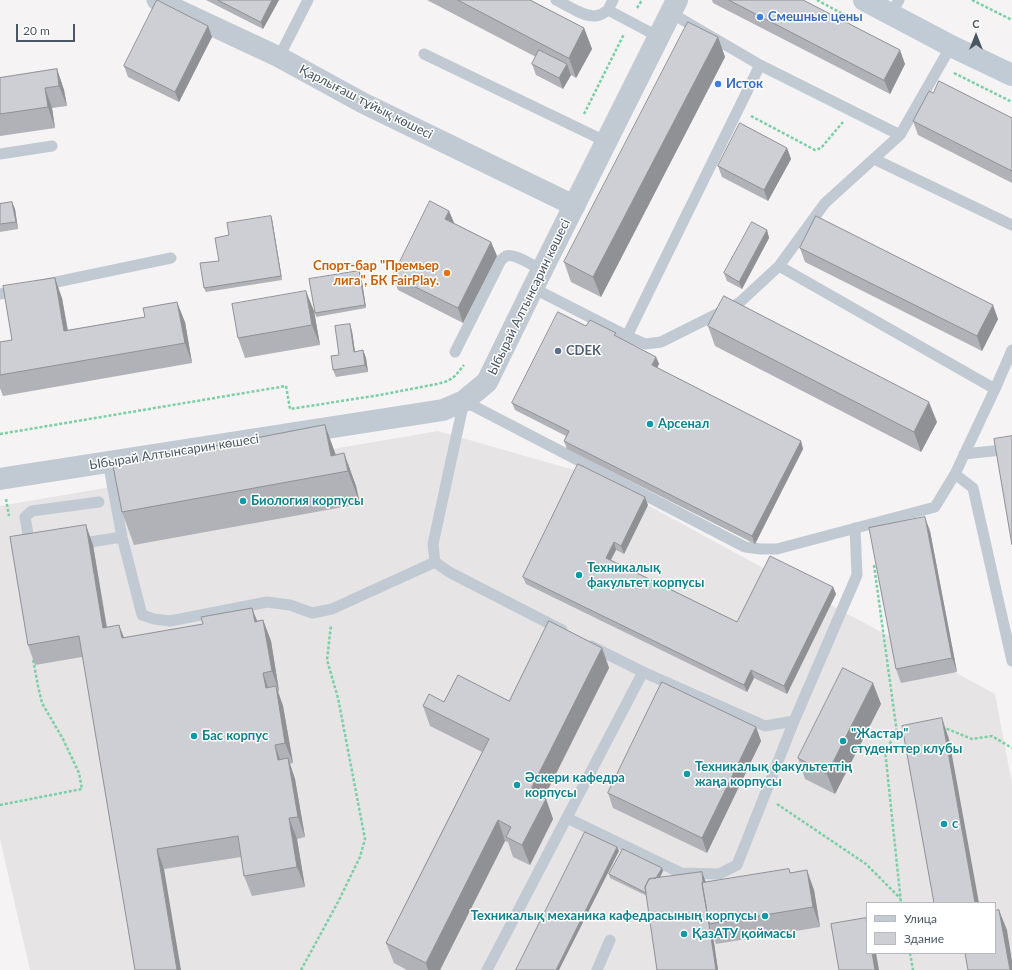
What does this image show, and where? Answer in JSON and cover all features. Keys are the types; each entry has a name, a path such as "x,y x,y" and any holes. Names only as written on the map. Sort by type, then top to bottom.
{"main road":[{"path":"864,0 895,7 952,46 1012,75"}],"street":[{"name":"Қарлығаш тұйық көшесі","path":"157,0 279,57 363,103 575,206"},
{"name":"Ыбырай Алтынсарин көшесі","path":"1,479 443,410 464,401 487,382 537,279 674,7"}],"lane":[{"path":"279,57 308,0"},
{"path":"556,0 586,15 595,16 602,14 610,5 631,22 659,37"},
{"path":"674,7 760,65 900,135"},
{"path":"455,352 501,260 507,256 517,257 537,279 627,336 645,344 661,342 740,303 779,266 825,203 900,135 952,46"},
{"path":"424,54 607,142"},
{"path":"627,336 760,65"},
{"path":"0,154 52,146"},
{"path":"874,159 1012,226"},
{"path":"0,294 171,258"},
{"path":"779,266 995,389"},
{"path":"794,721 765,726 643,672 449,572 435,562 433,544 464,401 745,547 777,549 936,507 955,474 1012,350"},
{"path":"964,454 1012,449"},
{"path":"108,462 122,537 142,615 154,619 170,622 267,602 290,605 312,613 332,609 435,562"},
{"path":"955,474 973,488 1012,661"},
{"path":"40,550 34,550 30,546 25,517 28,514 32,511 99,502"},
{"path":"567,818 681,873 719,874 737,865 794,721 857,576 855,528"},
{"path":"70,546 122,537"},
{"path":"488,970 643,672"},
{"path":"597,970 610,940"}],"path":[{"path":"577,128 642,0"},
{"path":"972,0 1012,20"},
{"path":"738,110 815,150 821,148 852,111"},
{"path":"0,434 286,386 290,409 380,395 437,384 448,381 455,376 465,363"},
{"path":"1,479 9,516"},
{"path":"873,564 897,733 885,750 901,902"},
{"path":"301,970 338,902 360,857 365,839 338,698 327,660 332,609"},
{"path":"0,805 82,789 78,773 63,739 42,703 33,655"},
{"path":"938,729 945,728 972,739 992,736 1012,748"},
{"path":"897,733 910,732"},
{"path":"765,796 866,864 900,898"},
{"path":"910,954 913,970"}],"shaded area":[{"path":"438,431 581,472 640,501 995,694 1012,784 1012,970 30,970 0,839 0,506"}],"building":[{"path":"157,0 208,26 175,92 124,66"},
{"path":"218,0 272,0 261,22"},
{"path":"458,0 530,0 584,28 569,58"},
{"path":"729,0 803,0 900,50 884,80"},
{"path":"688,22 718,37 593,277 564,262"},
{"path":"539,50 567,64 559,78 532,64"},
{"path":"57,69 59,86 45,88 48,107 0,114 0,78"},
{"path":"939,81 1012,118 1012,171 913,121 929,91 933,93"},
{"path":"740,123 787,148 764,190 718,166"},
{"name":"Спорт-бар \"Премьер лига\", БК FairPlay.","path":"430,201 449,211 445,219 491,242 458,308 393,276"},
{"path":"12,202 16,222 0,224 0,204"},
{"path":"271,216 281,276 204,288 200,263 219,261 215,238 229,235 227,223"},
{"path":"816,216 993,305 977,336 800,248"},
{"path":"752,222 767,230 739,282 724,273"},
{"path":"359,271 365,305 315,313 309,279"},
{"path":"55,278 64,331 145,317 143,308 177,302 185,343 0,375 0,342 12,340 3,286"},
{"path":"306,291 312,325 238,338 232,304"},
{"path":"724,296 929,402 914,432 708,326"},
{"name":"Арсенал","path":"558,312 586,326 590,320 616,333 614,335 656,357 652,365 801,441 752,536 564,441 569,431 512,403"},
{"path":"350,324 354,352 363,350 365,365 333,370 331,356 339,355 335,326"},
{"path":"325,425 331,456 344,453 348,471 122,512 113,466"},
{"path":"1012,436 1012,545 994,439"},
{"name":"Техникалық факультет корпусы","path":"578,464 645,497 621,546 614,542 606,558 737,622 770,556 833,587 784,686 751,670 744,685 523,577"},
{"path":"925,517 952,658 896,669 869,528"},
{"name":"Бас корпус","path":"86,525 103,628 119,625 122,638 203,624 201,617 252,608 255,622 263,620 272,671 263,673 266,688 276,686 285,743 275,745 278,760 288,758 298,817 289,818 297,867 244,876 238,836 157,849 177,970 135,970 79,636 28,645 10,537"},
{"name":"Әскери кафедра корпусы","path":"549,621 602,648 530,791 546,799 522,845 506,837 511,827 498,820 426,963 386,943 489,739 423,706 429,694 444,702 458,675 509,701"},
{"path":"843,668 873,683 827,774 798,758"},
{"name":"Техникалық факультеттің жаңа корпусы","path":"662,682 756,727 702,838 608,793"},
{"name":"с","path":"942,718 975,902 934,902 902,726"},
{"path":"585,832 617,847 556,970 516,970"},
{"path":"623,849 662,868 656,878 649,879 645,887 646,893 609,874"},
{"path":"789,869 790,873 807,870 813,907 709,924 702,883"},
{"name":"ҚазАТУ қоймасы","path":"702,872 702,883 716,970 657,970 645,887 649,879"},
{"path":"999,910 1010,970 968,970 965,954 996,954 996,911"},
{"path":"866,918 866,954 872,954 875,970 839,970 831,924"}],"place":[{"name":"Смешные цены","path":"760,17"},
{"name":"Исток","path":"718,84"},
{"name":"Спорт-бар \"Премьер лига\", БК FairPlay.","path":"447,273"},
{"name":"CDEK","path":"558,351"},
{"name":"Арсенал","path":"650,424"},
{"name":"Биология корпусы","path":"243,501"},
{"name":"Техникалық факультет корпусы","path":"579,575"},
{"name":"Бас корпус","path":"194,736"},
{"name":"\"Жастар\" студенттер клубы","path":"843,741"},
{"name":"Техникалық факультеттің жаңа корпусы","path":"687,774"},
{"name":"Әскери кафедра корпусы","path":"517,785"},
{"name":"с","path":"944,824"},
{"name":"Техникалық механика кафедрасының корпусы","path":"765,916"},
{"name":"ҚазАТУ қоймасы","path":"684,934"}]}
